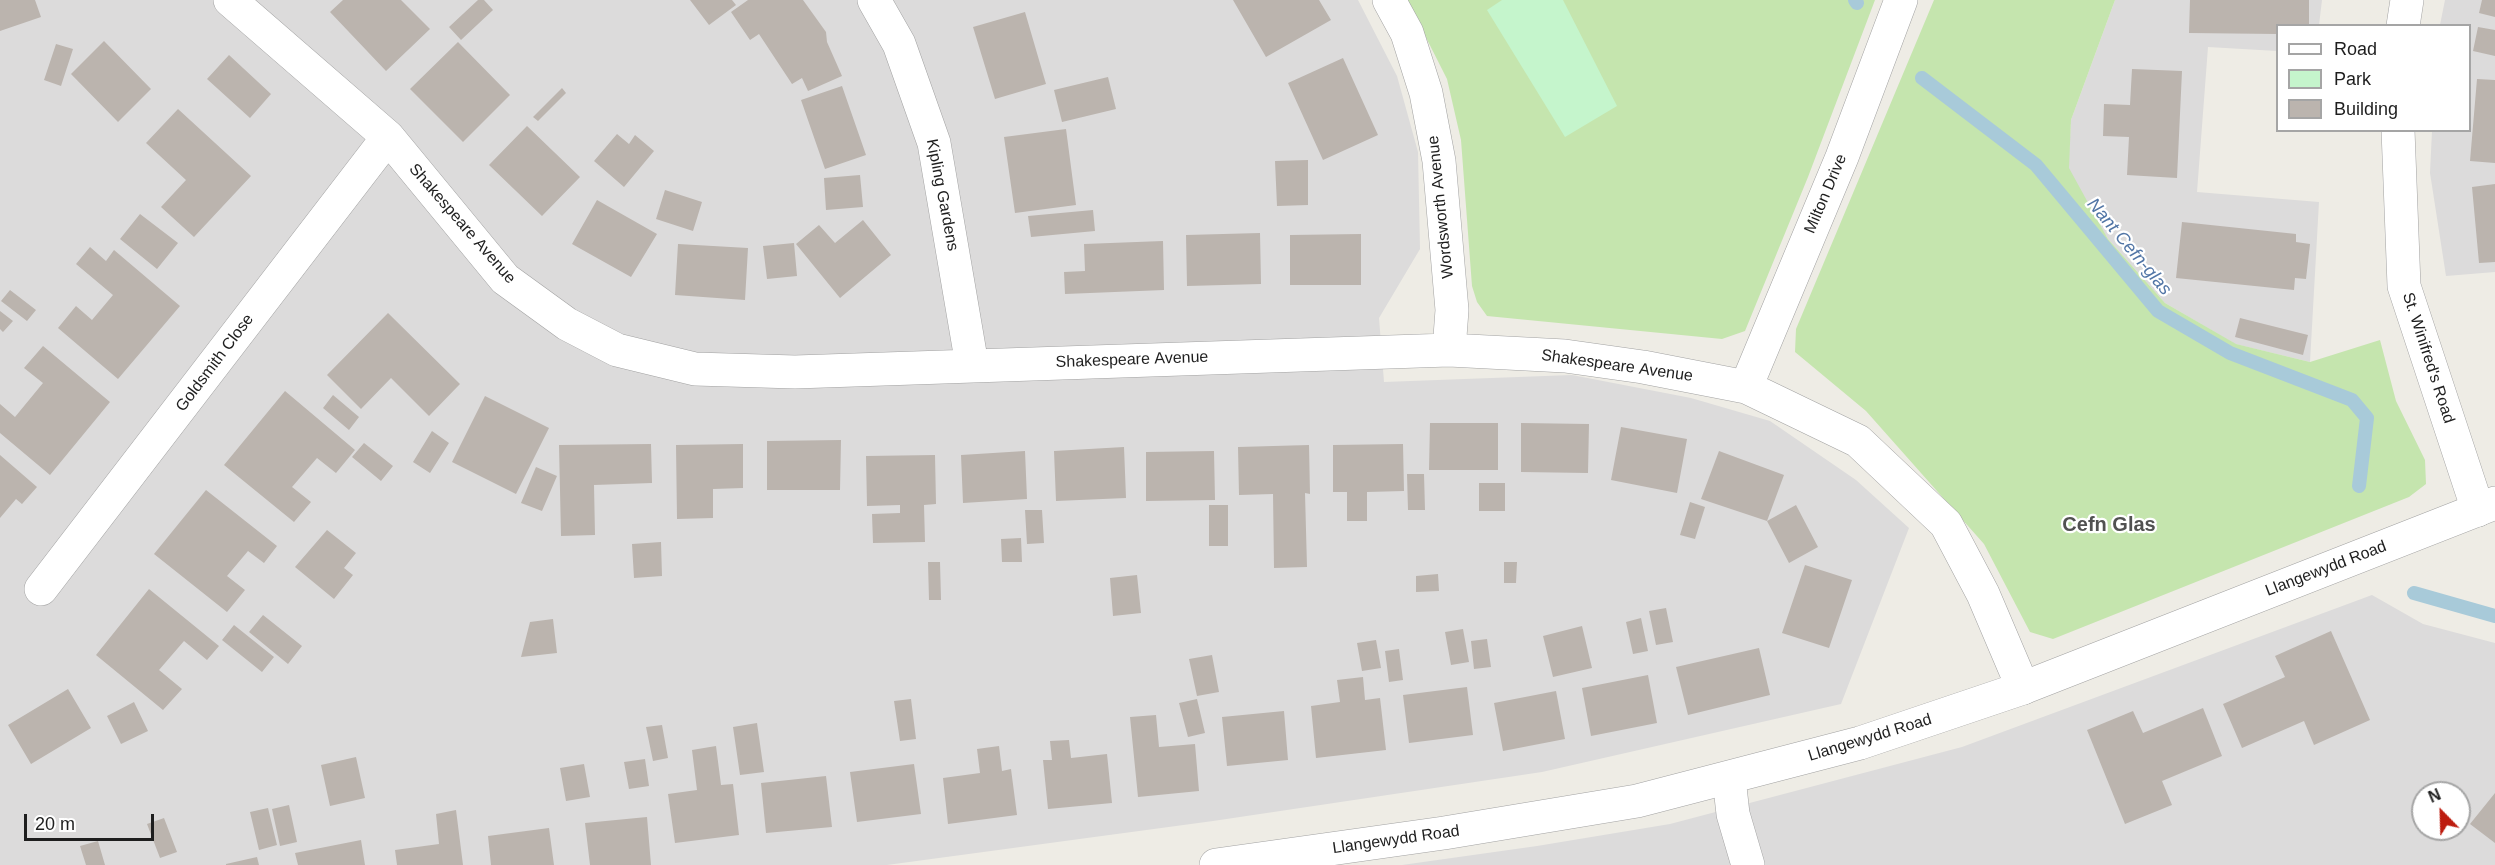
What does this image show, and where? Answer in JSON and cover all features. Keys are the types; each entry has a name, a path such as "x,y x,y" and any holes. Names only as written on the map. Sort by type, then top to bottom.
{"street":[{"name":"Shakespeare Avenue","path":"230,0 388,137 506,279 567,324 617,350 695,369 795,372 1449,350 1565,356 1643,367 1746,387 1858,441 1946,524 1983,594 2023,687"},
{"name":"Kipling Gardens","path":"874,0 899,45 934,143 972,365"},
{"name":"Wordsworth Avenue","path":"1389,0 1407,33 1417,63 1426,93 1439,161 1452,310 1449,350"},
{"name":"Milton Drive","path":"1746,387 1842,157 1901,0"},
{"path":"2403,24 2407,0"},
{"name":"St. Winifred's Road","path":"2398,132 2404,286 2487,507"},
{"name":"Goldsmith Close","path":"41,589 388,137"},
{"name":"Llangewydd Road","path":"1216,865 1443,833 1638,801 1860,743 2023,687 2487,507"},
{"path":"1729,778 1733,814 1748,865"}],"shaded area":[{"path":"0,0 1358,0 1397,76 1418,152 1420,249 1379,318 1384,382 1572,375 1691,398 1770,421 1856,480 1909,528 1841,704 1542,772 1213,821 887,865 0,865"},
{"path":"2115,0 2322,0 2319,24 2276,24 2276,51 2208,47 2197,192 2319,202 2310,362 2235,344 2165,303 2108,239 2068,169 2071,120"},
{"path":"2445,0 2495,0 2495,272 2446,276 2430,173 2432,132 2471,132 2471,24 2440,24"},
{"path":"2372,595 2423,624 2495,643 2495,865 1402,865 1670,824 1962,747"}],"green space":[{"path":"1407,0 1875,0 1808,177 1745,331 1722,339 1487,316 1477,302 1472,286 1461,140 1447,79"},
{"path":"1502,0 1563,0 1617,106 1565,137 1487,10"},
{"path":"1934,0 2115,0 2071,120 2069,168 2108,239 2165,303 2236,344 2310,362 2380,340 2396,401 2425,460 2426,484 2409,497 2053,639 2030,632 1984,544 1866,411 1795,352 1796,329"}],"building":[{"path":"0,0 35,0 41,17 0,31"},
{"path":"343,0 401,0 430,29 386,71 330,12"},
{"path":"478,0 484,0 493,10 461,40 449,27"},
{"path":"690,0 732,0 736,5 709,25"},
{"path":"748,0 803,0 826,32 827,42 842,76 808,91 802,78 792,84 759,34 750,40 731,12"},
{"path":"1233,0 1319,0 1331,20 1266,57"},
{"path":"2190,0 2309,0 2309,24 2276,24 2276,34 2189,33"},
{"path":"2482,0 2495,0 2495,17 2479,13"},
{"path":"1025,12 1046,84 995,99 973,27"},
{"path":"2478,27 2495,30 2495,56 2473,51"},
{"path":"104,41 151,89 118,122 71,74"},
{"path":"458,42 510,95 463,142 410,89"},
{"path":"56,44 73,49 61,86 44,80"},
{"path":"229,55 271,94 250,118 207,79"},
{"path":"1343,58 1378,135 1323,160 1288,83"},
{"path":"2132,69 2182,71 2177,178 2127,175 2129,137 2103,136 2104,104 2130,105"},
{"path":"1108,77 1116,109 1062,122 1054,90"},
{"path":"2477,79 2495,80 2495,163 2470,161"},
{"path":"842,86 866,155 825,169 801,100"},
{"path":"562,88 566,93 538,121 533,117"},
{"path":"178,109 251,176 194,237 161,207 186,180 146,143"},
{"path":"527,126 580,177 542,216 489,165"},
{"path":"1066,129 1076,205 1015,213 1004,137"},
{"path":"617,134 629,144 635,135 654,151 624,187 594,161"},
{"path":"1308,160 1308,205 1277,206 1275,161"},
{"path":"860,175 863,207 826,210 824,178"},
{"path":"2495,184 2495,262 2479,263 2472,187"},
{"path":"665,190 702,202 693,231 656,219"},
{"path":"597,200 657,234 631,277 572,244"},
{"path":"1093,210 1095,231 1031,237 1028,216"},
{"path":"140,214 178,243 157,269 120,239"},
{"path":"863,220 891,255 840,298 796,244 819,225 835,243"},
{"path":"2182,222 2296,234 2296,242 2310,244 2306,279 2295,278 2294,290 2176,278"},
{"path":"1260,233 1261,284 1187,286 1186,235"},
{"path":"1361,234 1361,285 1290,285 1290,235"},
{"path":"1163,241 1164,290 1065,294 1064,272 1085,271 1084,244"},
{"path":"794,243 797,276 767,279 763,246"},
{"path":"678,244 748,248 745,300 675,295"},
{"path":"90,247 106,261 114,250 180,306 118,379 58,328 76,306 92,320 113,295 76,264"},
{"path":"10,290 36,310 27,321 1,301"},
{"path":"0,311 13,321 3,332 0,329"},
{"path":"388,313 460,384 429,416 391,378 361,409 327,375"},
{"path":"2240,318 2308,335 2303,355 2235,337"},
{"path":"43,346 110,402 50,475 0,433 0,404 15,417 43,383 24,368"},
{"path":"285,391 355,450 336,473 317,458 292,487 311,502 294,522 224,465"},
{"path":"333,395 359,417 349,430 323,408"},
{"path":"485,396 549,428 516,494 452,462"},
{"path":"1430,423 1498,423 1498,470 1429,470"},
{"path":"1521,423 1589,424 1588,473 1521,472"},
{"path":"1621,427 1687,439 1677,493 1611,480"},
{"path":"432,431 449,443 430,473 413,462"},
{"path":"841,440 840,490 767,490 767,441"},
{"path":"364,443 393,466 381,481 352,457"},
{"path":"651,444 652,483 594,485 595,535 561,536 559,445"},
{"path":"743,444 743,488 713,489 713,518 677,519 676,445"},
{"path":"1403,444 1404,491 1367,492 1367,521 1347,521 1347,492 1333,492 1333,445"},
{"path":"1309,445 1310,494 1305,493 1307,567 1274,568 1273,494 1239,495 1238,447"},
{"path":"1124,447 1126,498 1056,501 1054,451"},
{"path":"1025,451 1027,499 963,503 961,455"},
{"path":"1214,451 1215,500 1146,501 1146,452"},
{"path":"1719,451 1784,475 1767,521 1701,499"},
{"path":"0,455 37,487 22,504 16,499 0,518"},
{"path":"935,455 936,504 924,505 925,542 873,543 872,514 900,513 900,505 867,506 866,456"},
{"path":"536,467 557,476 542,511 521,503"},
{"path":"1407,474 1424,474 1425,510 1408,510"},
{"path":"1479,483 1505,483 1505,511 1479,511"},
{"path":"206,490 277,546 264,563 248,551 227,576 245,590 227,612 154,554"},
{"path":"1690,502 1705,507 1695,539 1680,535"},
{"path":"1209,505 1228,505 1228,546 1209,546"},
{"path":"1796,505 1818,547 1789,563 1767,521"},
{"path":"1025,510 1042,510 1044,543 1027,544"},
{"path":"327,530 356,553 344,568 353,575 334,599 295,567"},
{"path":"1021,538 1022,562 1002,562 1001,539"},
{"path":"661,542 662,576 634,578 632,544"},
{"path":"928,562 940,562 941,600 929,600"},
{"path":"1504,562 1517,562 1516,583 1504,583"},
{"path":"1805,565 1852,580 1829,648 1782,633"},
{"path":"1438,574 1439,591 1416,592 1416,576"},
{"path":"1137,575 1141,613 1113,616 1110,578"},
{"path":"149,589 219,646 207,660 184,641 159,670 182,689 163,710 96,655"},
{"path":"1666,608 1673,642 1656,645 1649,611"},
{"path":"263,615 302,646 288,664 249,632"},
{"path":"1641,618 1648,651 1633,654 1626,622"},
{"path":"553,619 557,653 521,657 530,622"},
{"path":"234,625 274,657 262,672 222,640"},
{"path":"1582,626 1592,668 1553,677 1543,636"},
{"path":"1463,629 1469,662 1451,665 1445,632"},
{"path":"2331,631 2370,720 2314,745 2304,721 2242,748 2223,704 2285,677 2275,656"},
{"path":"1487,639 1491,667 1474,669 1471,641"},
{"path":"1376,640 1381,668 1362,671 1357,643"},
{"path":"1759,648 1770,695 1688,715 1676,667"},
{"path":"1399,649 1403,680 1389,682 1385,651"},
{"path":"1212,655 1219,692 1197,696 1189,659"},
{"path":"1648,675 1657,723 1591,736 1582,688"},
{"path":"1363,677 1365,700 1380,698 1386,750 1316,758 1311,706 1340,702 1337,680"},
{"path":"1467,687 1473,735 1409,743 1403,695"},
{"path":"68,689 91,728 31,764 8,725"},
{"path":"1556,691 1565,739 1503,751 1494,703"},
{"path":"911,699 916,739 900,741 894,701"},
{"path":"1197,699 1205,733 1188,737 1179,703"},
{"path":"134,702 148,731 121,744 107,716"},
{"path":"2203,708 2222,756 2162,781 2172,805 2125,824 2087,730 2133,711 2143,733"},
{"path":"1284,711 1288,760 1227,766 1222,717"},
{"path":"1156,715 1159,747 1195,744 1199,791 1138,797 1130,717"},
{"path":"757,723 764,772 740,775 733,727"},
{"path":"662,725 668,758 653,761 646,727"},
{"path":"1069,740 1071,758 1107,754 1112,803 1048,809 1043,760 1052,760 1050,741"},
{"path":"716,746 721,785 733,784 739,835 675,843 668,794 697,790 692,750"},
{"path":"999,746 1002,771 1011,769 1017,815 948,824 943,778 980,773 977,749"},
{"path":"356,757 365,798 330,806 321,765"},
{"path":"645,759 649,786 629,789 624,762"},
{"path":"584,764 590,797 566,801 560,768"},
{"path":"914,764 921,814 857,822 850,772"},
{"path":"826,776 832,827 766,833 761,783"},
{"path":"2495,793 2495,843 2471,823"},
{"path":"289,805 297,842 280,846 272,809"},
{"path":"268,808 277,845 259,850 250,812"},
{"path":"456,810 463,865 397,865 395,850 439,844 436,814"},
{"path":"647,817 651,865 590,865 585,823"},
{"path":"164,818 177,852 160,858 147,824"},
{"path":"549,828 554,865 491,865 488,836"},
{"path":"361,840 365,865 298,865 295,853"},
{"path":"98,841 105,865 86,865 80,846"},
{"path":"257,857 259,865 226,865 226,864"}],"waterway":[{"name":"Nant Cefn-glas","path":"1922,78 2036,165 2158,311 2230,353 2352,400 2367,418 2359,486"},
{"name":"Nant Cefn-glas","path":"2414,593 2495,616"}],"district":[{"name":"Cefn Glas","path":"2109,525"}]}
